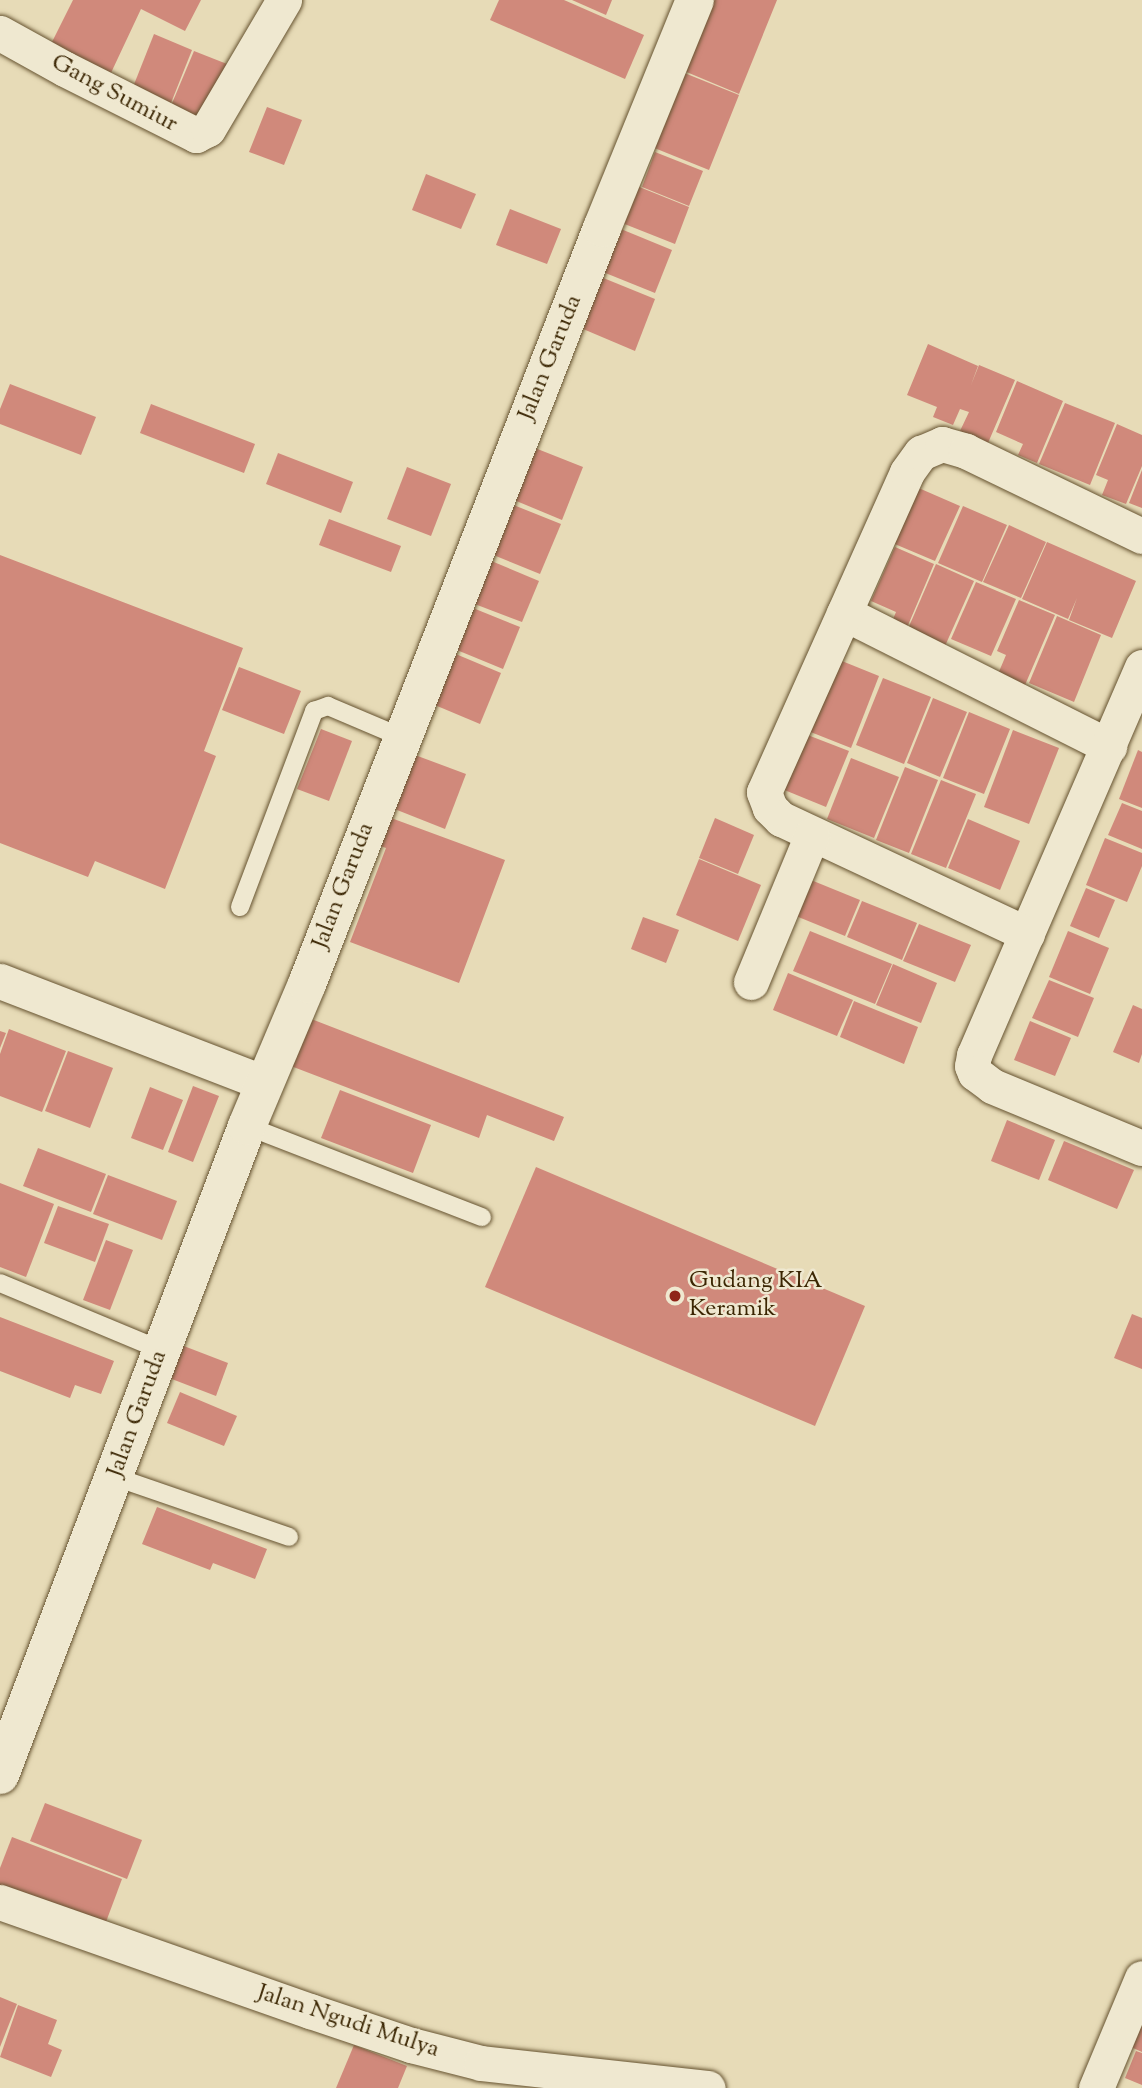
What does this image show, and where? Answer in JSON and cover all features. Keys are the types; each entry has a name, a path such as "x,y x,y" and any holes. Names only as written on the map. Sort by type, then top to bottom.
{"main road":[{"name":"Jalan Garuda","path":"0,1774 247,1126 307,984 401,737 695,0"}],"street":[{"name":"Gang Sumiur","path":"0,33 87,81 196,135 208,130 273,4"},
{"path":"1027,934 781,819 770,808 764,792 907,472 921,453 942,444 966,451 1142,536"},
{"path":"844,613 1109,746"},
{"path":"1142,667 974,1055 975,1073 992,1086 1142,1148"},
{"path":"751,982 812,835"},
{"path":"0,981 264,1083"},
{"name":"Jalan Ngudi Mulya","path":"0,1902 335,2019 470,2060 526,2070 708,2088"},
{"path":"1096,2088 1142,1978"}],"lane":[{"path":"240,907 314,711 328,706 401,737"},
{"path":"247,1126 482,1217"},
{"path":"0,1283 161,1350"},
{"path":"115,1477 289,1537"}],"building":[{"path":"73,0 201,0 185,31 141,9 110,75 50,46"},
{"path":"499,0 564,0 644,35 625,79 490,20"},
{"path":"572,0 612,0 606,15"},
{"path":"706,0 777,0 739,94 677,68"},
{"path":"154,34 192,50 169,108 131,92"},
{"path":"194,51 227,64 203,122 170,108"},
{"path":"677,70 739,95 709,170 647,145"},
{"path":"267,107 302,120 284,165 249,152"},
{"path":"655,152 703,171 689,206 642,187"},
{"path":"426,174 476,194 461,229 412,210"},
{"path":"632,184 689,207 675,244 617,221"},
{"path":"510,209 561,229 547,264 496,245"},
{"path":"616,227 672,250 655,293 598,270"},
{"path":"596,275 655,299 635,351 576,326"},
{"path":"928,344 978,366 971,385 979,365 1015,380 988,443 960,431 969,412 960,409 953,425 933,417 937,407 907,395"},
{"path":"1017,381 1063,401 1037,463 1018,455 1023,444 996,432"},
{"path":"10,384 96,417 81,455 0,424 0,409"},
{"path":"1065,403 1115,423 1090,485 1039,464"},
{"path":"151,404 255,444 244,473 140,433"},
{"path":"1117,424 1142,435 1142,466 1126,504 1102,495 1108,480 1096,475"},
{"path":"535,448 583,467 562,520 514,500"},
{"path":"278,453 353,482 341,513 266,484"},
{"path":"407,467 451,484 431,536 387,519"},
{"path":"1142,470 1142,508 1129,503"},
{"path":"914,486 960,506 935,561 890,542"},
{"path":"511,504 561,524 540,574 491,554"},
{"path":"963,506 1007,525 982,582 938,563"},
{"path":"329,519 401,546 391,572 319,545"},
{"path":"1009,525 1046,542 1021,598 983,582"},
{"path":"1047,542 1136,581 1112,638 1069,620 1077,598 1068,619 1022,599"},
{"path":"895,547 934,564 906,630 891,624 896,612 871,601"},
{"path":"0,555 243,648 204,751 216,756 165,889 95,861 88,877 0,843"},
{"path":"489,560 539,581 522,622 472,603"},
{"path":"936,564 974,581 945,646 907,631"},
{"path":"976,582 1016,599 991,656 951,639"},
{"path":"1019,600 1055,615 1025,685 998,674 1006,655 997,651"},
{"path":"468,606 520,627 503,669 452,648"},
{"path":"1057,616 1101,635 1074,702 1029,683"},
{"path":"451,652 501,673 480,724 430,703"},
{"path":"832,657 879,676 851,748 803,729"},
{"path":"239,667 301,691 284,734 222,710"},
{"path":"883,678 931,697 904,764 856,745"},
{"path":"933,698 967,712 940,777 907,763"},
{"path":"969,712 1010,729 984,794 943,778"},
{"path":"321,729 352,741 329,801 297,789"},
{"path":"1013,730 1059,748 1029,824 984,807"},
{"path":"805,734 849,751 826,807 782,789"},
{"path":"1138,750 1142,752 1142,808 1119,799"},
{"path":"407,752 466,774 445,829 387,806"},
{"path":"851,758 899,777 874,838 827,819"},
{"path":"905,767 938,780 909,853 876,840"},
{"path":"941,780 976,794 946,868 911,854"},
{"path":"1122,803 1142,811 1142,849 1108,835"},
{"path":"383,815 505,860 459,983 350,942 386,848 372,843"},
{"path":"715,818 754,835 738,874 699,858"},
{"path":"968,819 1020,841 1000,890 948,868"},
{"path":"1105,838 1142,853 1142,866 1127,902 1086,885"},
{"path":"699,859 761,885 738,941 676,915"},
{"path":"806,878 860,900 845,936 791,914"},
{"path":"1086,888 1115,900 1099,938 1070,926"},
{"path":"862,901 917,923 902,960 847,937"},
{"path":"643,917 679,930 666,963 631,949"},
{"path":"919,924 971,945 955,982 903,961"},
{"path":"810,931 892,964 875,1004 793,971"},
{"path":"1068,931 1109,948 1090,994 1049,977"},
{"path":"893,964 937,983 921,1023 876,1005"},
{"path":"788,973 853,1000 837,1036 773,1010"},
{"path":"1049,980 1094,998 1078,1037 1032,1018"},
{"path":"854,1001 918,1027 904,1064 840,1037"},
{"path":"1133,1005 1142,1009 1142,1054 1139,1063 1113,1052"},
{"path":"301,1015 564,1117 554,1141 487,1115 479,1138 283,1063"},
{"path":"1030,1021 1071,1038 1055,1076 1014,1060"},
{"path":"9,1029 66,1051 42,1112 0,1096 0,1054"},
{"path":"0,1031 6,1033 0,1048"},
{"path":"68,1051 113,1068 90,1128 45,1111"},
{"path":"193,1086 219,1096 193,1162 168,1152"},
{"path":"150,1087 183,1100 163,1150 131,1138"},
{"path":"340,1090 431,1125 413,1173 321,1138"},
{"path":"1007,1120 1055,1140 1039,1180 991,1161"},
{"path":"1064,1141 1134,1170 1117,1209 1048,1180"},
{"path":"38,1148 106,1174 91,1212 23,1186"},
{"name":"Gudang KIA Keramik","path":"536,1167 865,1306 815,1426 485,1287"},
{"path":"108,1175 177,1201 162,1240 93,1214"},
{"path":"0,1183 54,1204 26,1277 0,1267"},
{"path":"58,1206 109,1224 95,1262 44,1243"},
{"path":"106,1240 133,1250 110,1310 83,1300"},
{"path":"1132,1314 1142,1318 1142,1369 1114,1358"},
{"path":"0,1317 114,1361 101,1394 75,1385 70,1398 0,1371"},
{"path":"176,1343 228,1363 216,1396 164,1376"},
{"path":"180,1392 237,1416 224,1446 167,1423"},
{"path":"157,1507 267,1549 255,1579 213,1563 210,1570 142,1544"},
{"path":"45,1803 142,1840 127,1879 30,1841"},
{"path":"12,1837 122,1879 103,1930 0,1891 0,1868"},
{"path":"0,1997 17,2004 0,2047"},
{"path":"1142,2001 1142,2052 1124,2044"},
{"path":"18,2005 57,2020 48,2044 62,2050 51,2077 0,2057"},
{"path":"354,2045 407,2066 398,2088 336,2088"},
{"path":"1136,2051 1142,2053 1142,2085 1125,2078"}],"place":[{"name":"Gudang KIA Keramik","path":"675,1296"}]}
